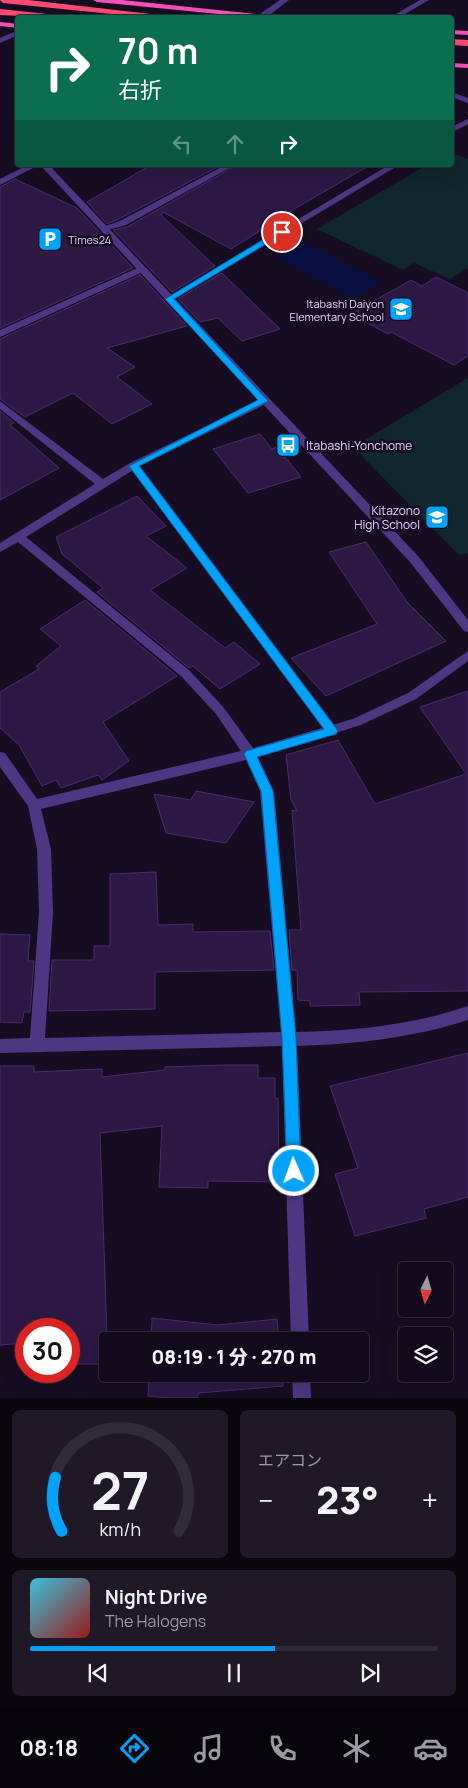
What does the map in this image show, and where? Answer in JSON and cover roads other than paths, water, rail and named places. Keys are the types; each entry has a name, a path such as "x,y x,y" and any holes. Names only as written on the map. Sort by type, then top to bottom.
{"highway":[{"path":"97,0 252,15"},
{"path":"2,1 132,15"},
{"path":"2,1 150,15"},
{"path":"0,7 80,15"},
{"path":"0,12 28,15"},
{"path":"0,24 15,26"},
{"path":"454,32 468,33"},
{"path":"454,42 468,44"},
{"path":"454,50 468,51"},
{"path":"454,65 468,66"}],"street":[{"path":"263,15 285,0"},
{"path":"398,15 425,0"},
{"path":"0,41 15,34"},
{"path":"454,95 468,101"},
{"path":"454,129 468,121"},
{"path":"0,182 31,167"},
{"path":"46,167 414,559 468,628"},
{"path":"104,228 123,223 227,167"},
{"path":"169,299 391,167"},
{"path":"0,334 142,269"},
{"path":"0,548 134,466 264,401"},
{"path":"0,404 103,485"},
{"path":"134,466 332,731"},
{"path":"19,537 186,674 220,711 250,754 267,791 289,1038 300,1332"},
{"path":"34,805 250,754 332,731 357,722 412,696 468,655"},
{"path":"0,757 34,805 44,849 46,912 37,1045"},
{"path":"0,1046 348,1038 380,1034 445,1021 468,1013"},
{"path":"301,1382 302,1398"}],"place":[{"name":"Times24","path":"50,239"},
{"name":"Itabashi Daiyon Elementary School","path":"401,309"},
{"name":"Itabashi-Yonchome","path":"288,445"},
{"name":"Kitazono High School","path":"437,517"}]}
